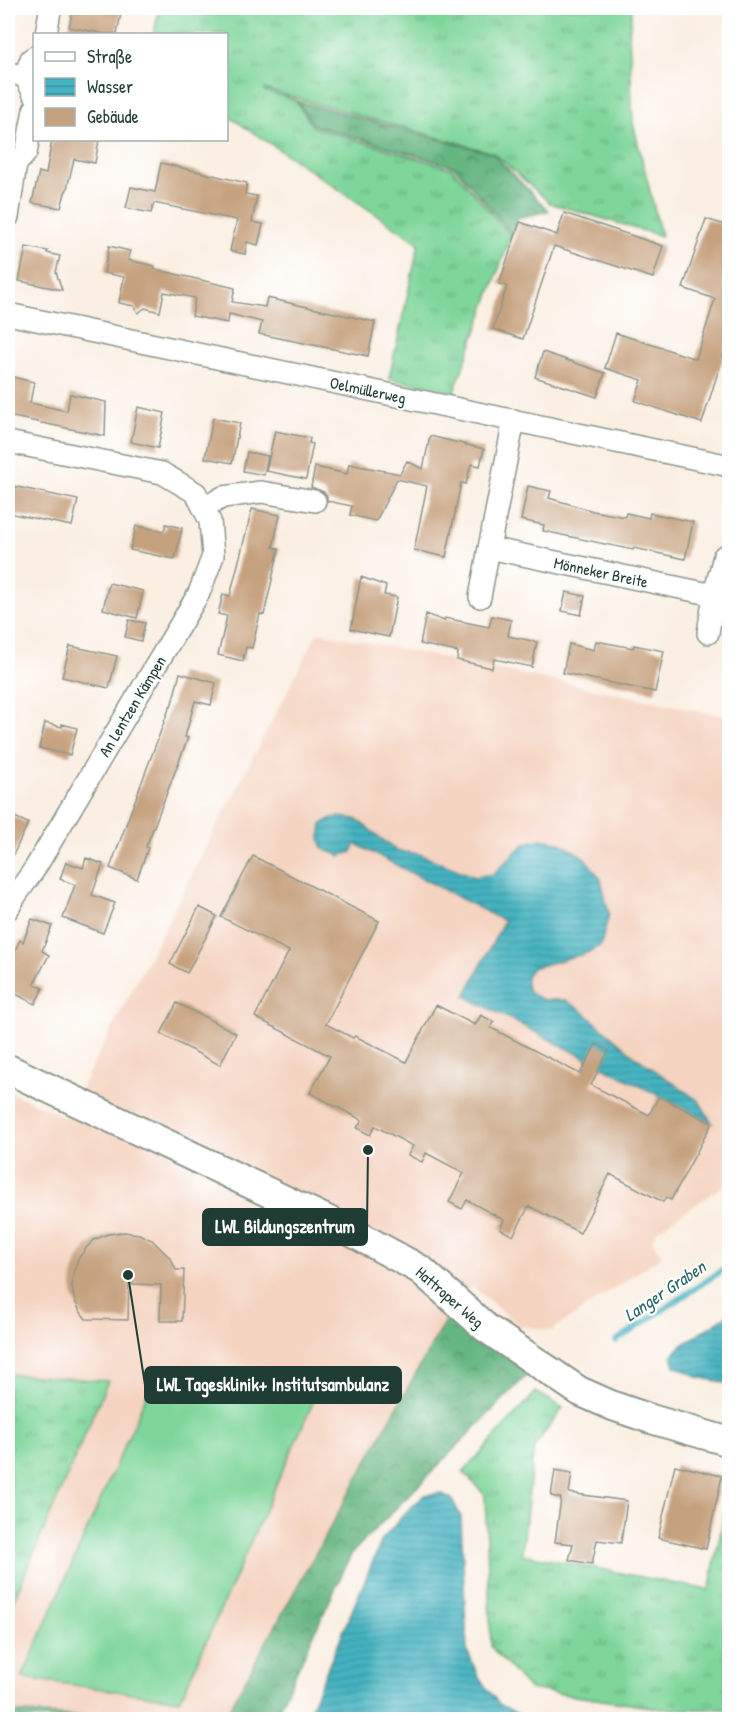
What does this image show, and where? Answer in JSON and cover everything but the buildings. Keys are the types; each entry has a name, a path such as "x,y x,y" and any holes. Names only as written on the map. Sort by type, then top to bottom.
{"main road":[{"name":"Hattroper Weg","path":"8,1069 386,1250 421,1270 486,1328 579,1391 651,1419 729,1442"}],"street":[{"path":"46,33 49,8"},
{"path":"22,81 33,58"},
{"path":"8,217 16,164 26,153 33,115"},
{"name":"Oelmüllerweg","path":"8,314 729,466"},
{"path":"480,597 514,420"},
{"name":"An Lentzen Kämpen","path":"8,442 162,473 196,493 210,521 213,556 199,593 34,870 10,898"},
{"path":"204,508 223,497 261,492 315,501"},
{"name":"Mönneker Breite","path":"489,548 714,595"},
{"path":"708,633 714,595 724,556"}],"shaded area":[{"path":"318,632 729,717 729,1182 656,1231 652,1241 662,1256 551,1331 518,1325 472,1286 446,1319 223,1719 125,1719 8,1712 8,1091 64,1117"}],"green space":[{"path":"159,8 632,8 629,34 633,123 661,236 550,203 494,153 264,89 295,100 313,127 453,169 511,236 454,392 389,379 419,243 228,116 228,33 154,33"},
{"path":"297,101 493,154 549,211 517,218 512,234 455,167 314,125"},
{"path":"446,1319 533,1369 352,1553 274,1719 223,1720"},
{"path":"8,1374 108,1381 8,1613"},
{"path":"536,1392 563,1408 534,1447 522,1554 709,1590 729,1491 729,1709 662,1709 529,1689 491,1647 485,1495 463,1472"},
{"path":"147,1394 315,1398 180,1700 22,1678"},
{"path":"8,1712 125,1719 8,1719"}],"water":[{"path":"332,818 356,819 397,851 419,854 475,877 493,874 524,844 540,839 559,842 584,857 601,879 609,914 601,945 587,953 532,968 526,976 526,986 531,994 544,1000 565,1000 580,1009 636,1057 699,1101 712,1123 465,996 504,921 356,844 352,852 340,856 323,849 320,838 322,824"},
{"path":"729,1314 729,1384 698,1377 675,1366 672,1356 682,1345"},
{"path":"441,1493 452,1499 461,1517 467,1650 479,1678 499,1704 525,1718 535,1719 306,1719 382,1540 406,1512 425,1495"}],"waterway":[{"name":"Langer Graben","path":"616,1341 730,1265"}],"place":[{"name":"LWL Bildungszentrum","path":"368,1150"},
{"name":"LWL Tagesklinik+ Institutsambulanz","path":"128,1275"}]}
